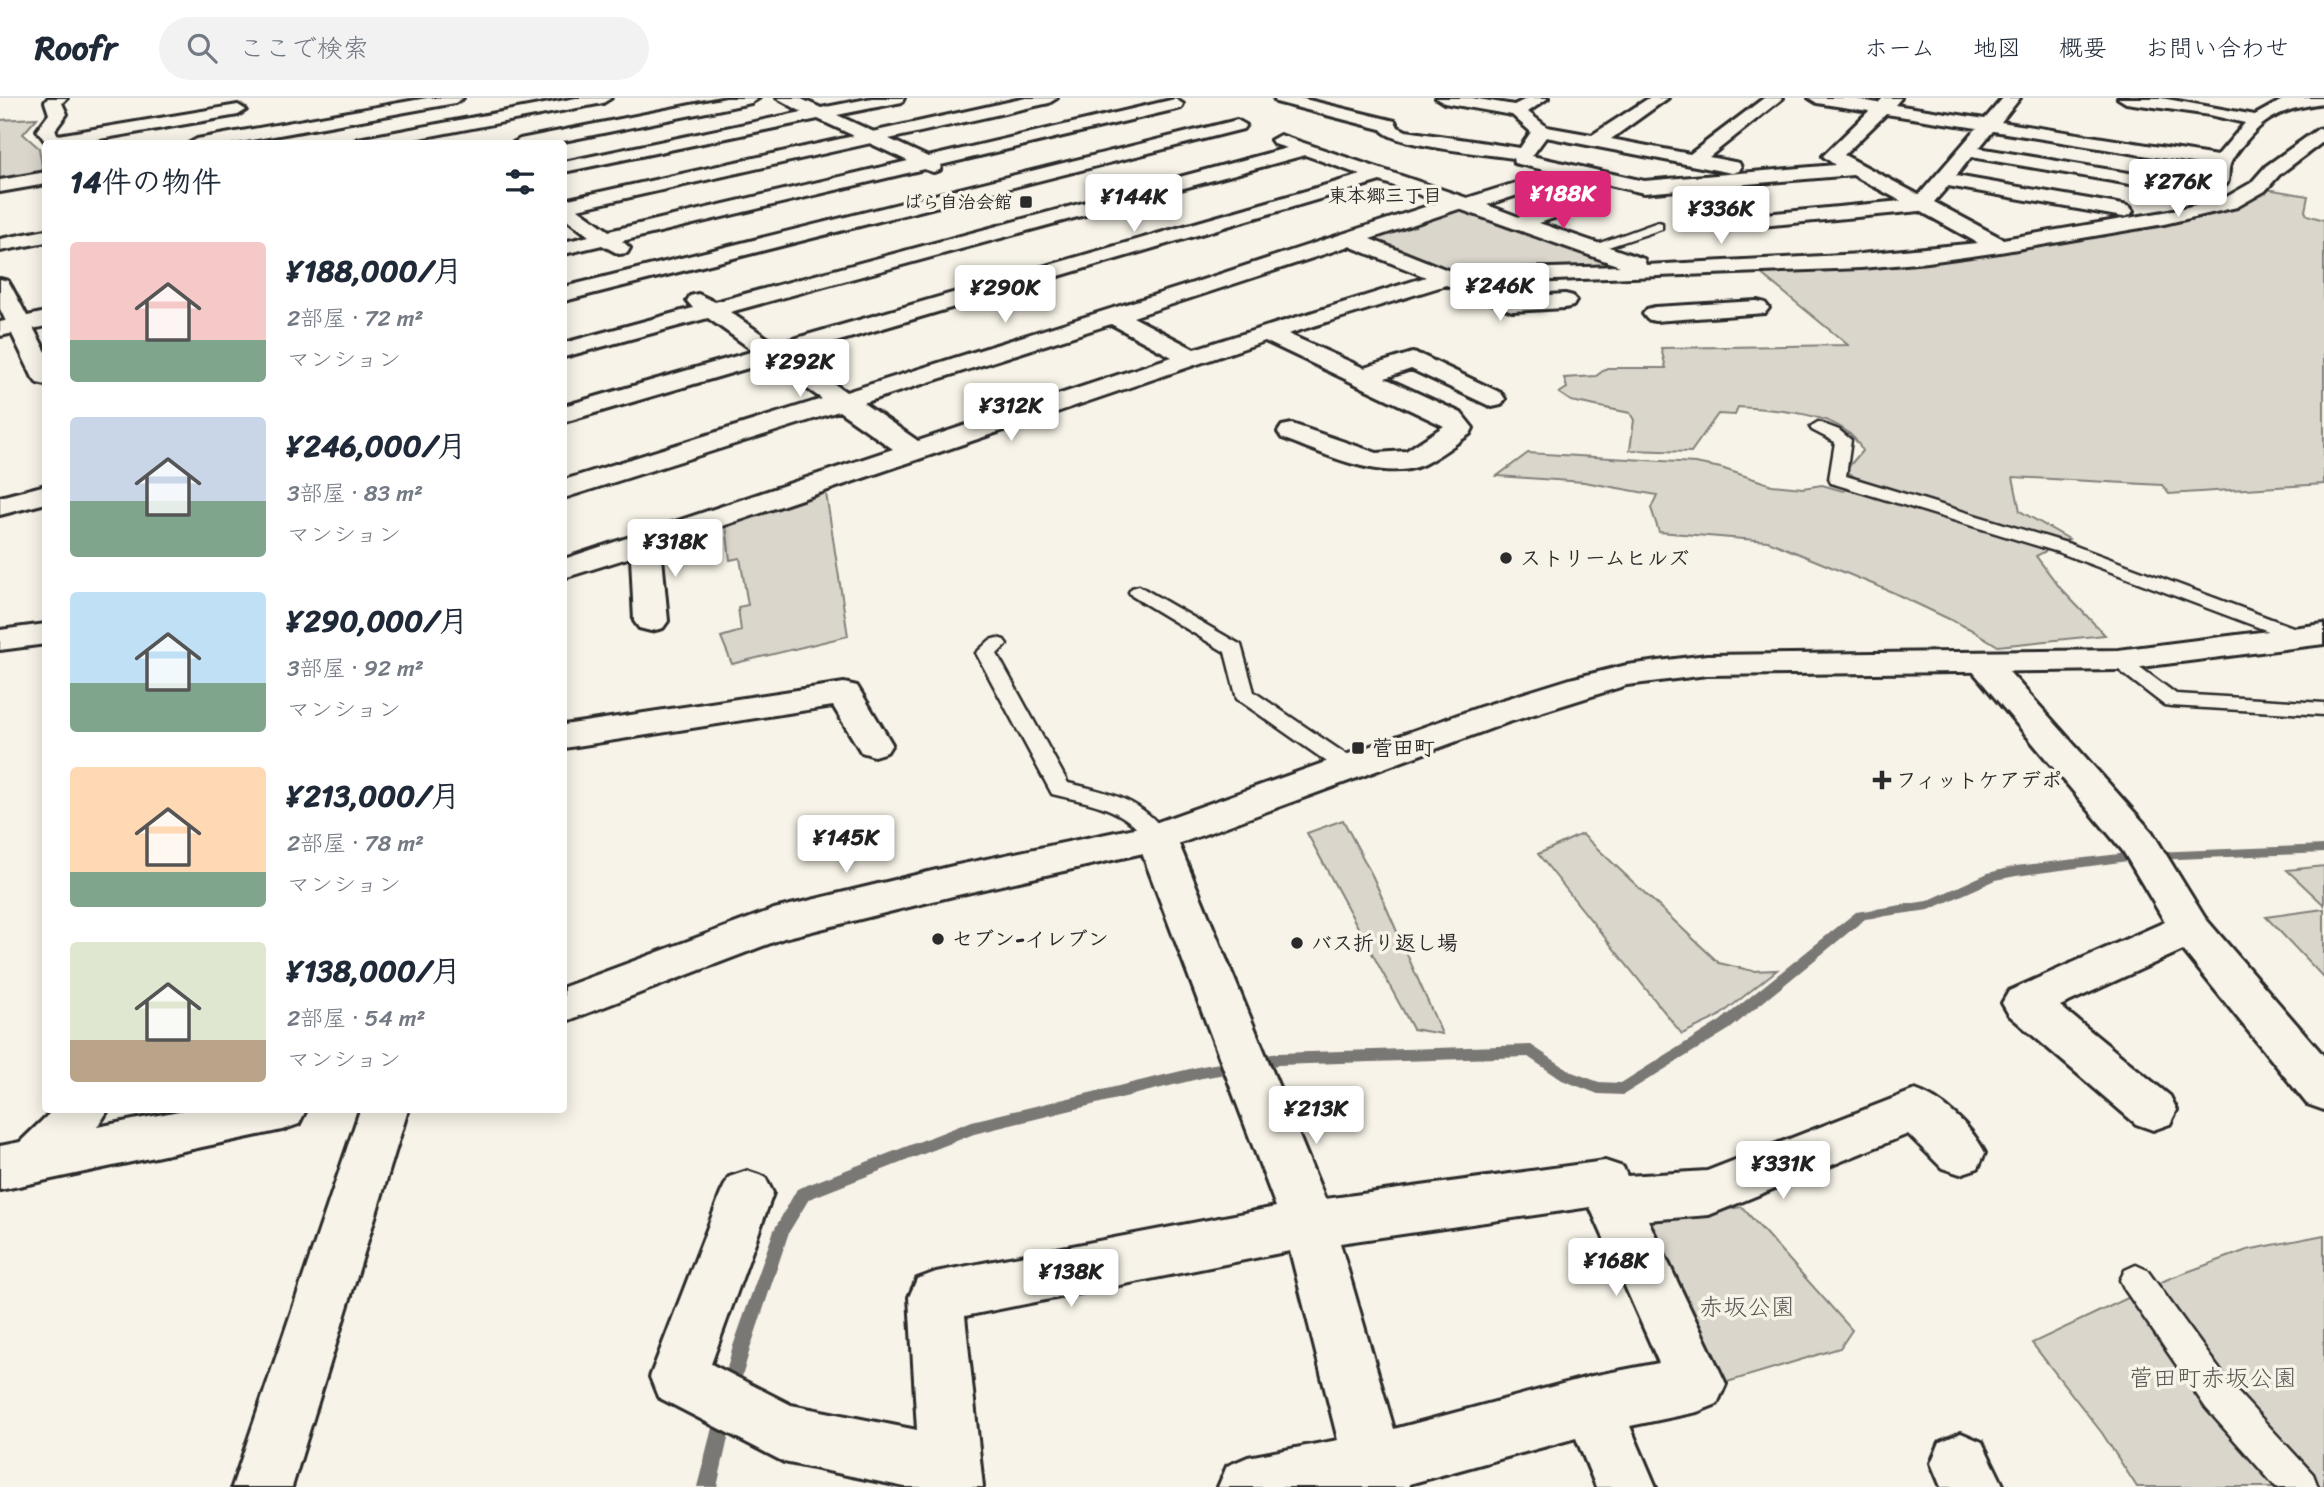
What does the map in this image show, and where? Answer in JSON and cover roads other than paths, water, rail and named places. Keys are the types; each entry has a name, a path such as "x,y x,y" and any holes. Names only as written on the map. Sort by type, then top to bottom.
{"street":[{"path":"217,140 407,102 455,98"},
{"path":"380,140 603,98"},
{"path":"540,140 751,98"},
{"path":"785,98 1006,199"},
{"path":"567,166 896,98"},
{"path":"567,206 1049,98"},
{"path":"1282,98 1352,118 1389,125 1390,130 1402,136 1524,155"},
{"path":"1444,98 1517,111 1541,131 1779,176"},
{"path":"1517,111 1541,98"},
{"path":"1596,141 1660,98"},
{"path":"1695,159 1775,98"},
{"path":"1817,98 1888,103 1989,125 2221,162"},
{"path":"1693,183 1751,221 1921,205 2012,98"},
{"path":"567,568 1266,332 1445,278 1658,271 1928,256 2206,191 2220,181 2221,162 2257,121 2283,100 2324,98"},
{"path":"407,102 462,140"},
{"path":"1888,103 1832,156 1992,242 2164,218 2230,203 2258,187 2273,170 2324,133"},
{"path":"2134,104 2210,110 2257,121"},
{"path":"567,247 1180,106 1346,163 1385,160 1463,204 1658,271"},
{"path":"66,140 256,107"},
{"path":"54,140 46,130 62,108"},
{"path":"567,293 1237,125"},
{"path":"2107,144 2119,130"},
{"path":"1541,131 1521,159 1644,187 1856,169"},
{"path":"567,413 1121,251 1385,160 1430,141"},
{"path":"567,349 1305,149"},
{"path":"1966,151 2206,191"},
{"path":"0,186 42,179"},
{"path":"1942,179 2123,211"},
{"path":"567,488 1201,288 1349,238 1542,181"},
{"path":"1520,223 1593,199"},
{"path":"1027,208 1073,229"},
{"path":"567,209 914,450"},
{"path":"0,245 42,237"},
{"path":"1349,238 1512,304 1565,301"},
{"path":"1097,240 1155,267"},
{"path":"1622,272 1657,317 1757,308"},
{"path":"1178,277 1201,288"},
{"path":"0,286 10,326 42,372"},
{"path":"1111,315 1191,357"},
{"path":"10,326 42,320"},
{"path":"1266,332 1452,419 1460,428 1413,459 1375,461 1328,437 1292,432"},
{"path":"1363,377 1412,360 1492,399"},
{"path":"0,506 42,495"},
{"path":"645,541 651,621"},
{"path":"0,640 42,635"},
{"path":"567,1004 774,925 953,881 1156,837 1493,715 1582,686 1627,676 1732,664 2118,660 2313,636"},
{"path":"1983,663 2138,842 2190,929 2324,1090"},
{"path":"567,737 844,694 874,744"},
{"path":"1156,837 1309,1224 1376,1476"},
{"path":"2153,1110 2025,1003 2190,929"},
{"path":"1613,1200 1709,1192 1915,1110 1960,1153"},
{"path":"17,1165 80,1113"},
{"path":"17,1165 268,1113"},
{"path":"262,1487 383,1113"},
{"path":"747,1193 678,1377 785,1433 951,1477 936,1297 1309,1224 1605,1183 1697,1384 1592,1405 1376,1476 1248,1487"},
{"path":"1592,1405 1626,1487"}],"lane":[{"path":"1592,248 1658,226"},
{"path":"1818,427 1843,440 1837,478 2064,548 2313,636"},
{"path":"1139,592 1234,649 1244,695 1348,766"},
{"path":"997,645 986,653 1060,789 1108,799 1147,821 1156,837"},
{"path":"2118,660 2171,700 2324,709"},
{"path":"2136,1280 2218,1396 2300,1487"}],"waterway":[{"path":"730,1392 741,1349 782,1230 803,1194 972,1128 1202,1072 1278,1059 1531,1051 1567,1076 1598,1088 1623,1089 1725,1025 1861,915 1929,905 1993,876 2016,871 2128,857 2324,849"},
{"path":"707,1487 724,1416"}],"place":[{"name":"ばら自治会館","path":"1026,202"},
{"name":"ストリームヒルズ","path":"1506,558"},
{"name":"菅田町","path":"1358,748"},
{"name":"フィットケアデポ","path":"1882,780"},
{"name":"セブン-イレブン","path":"938,939"},
{"name":"バス折り返し場","path":"1297,943"}],"district":[{"name":"東本郷三丁目","path":"1385,195"}],"park label":[{"name":"赤坂公園","path":"1747,1307"},
{"name":"菅田町赤坂公園","path":"2213,1378"}]}
